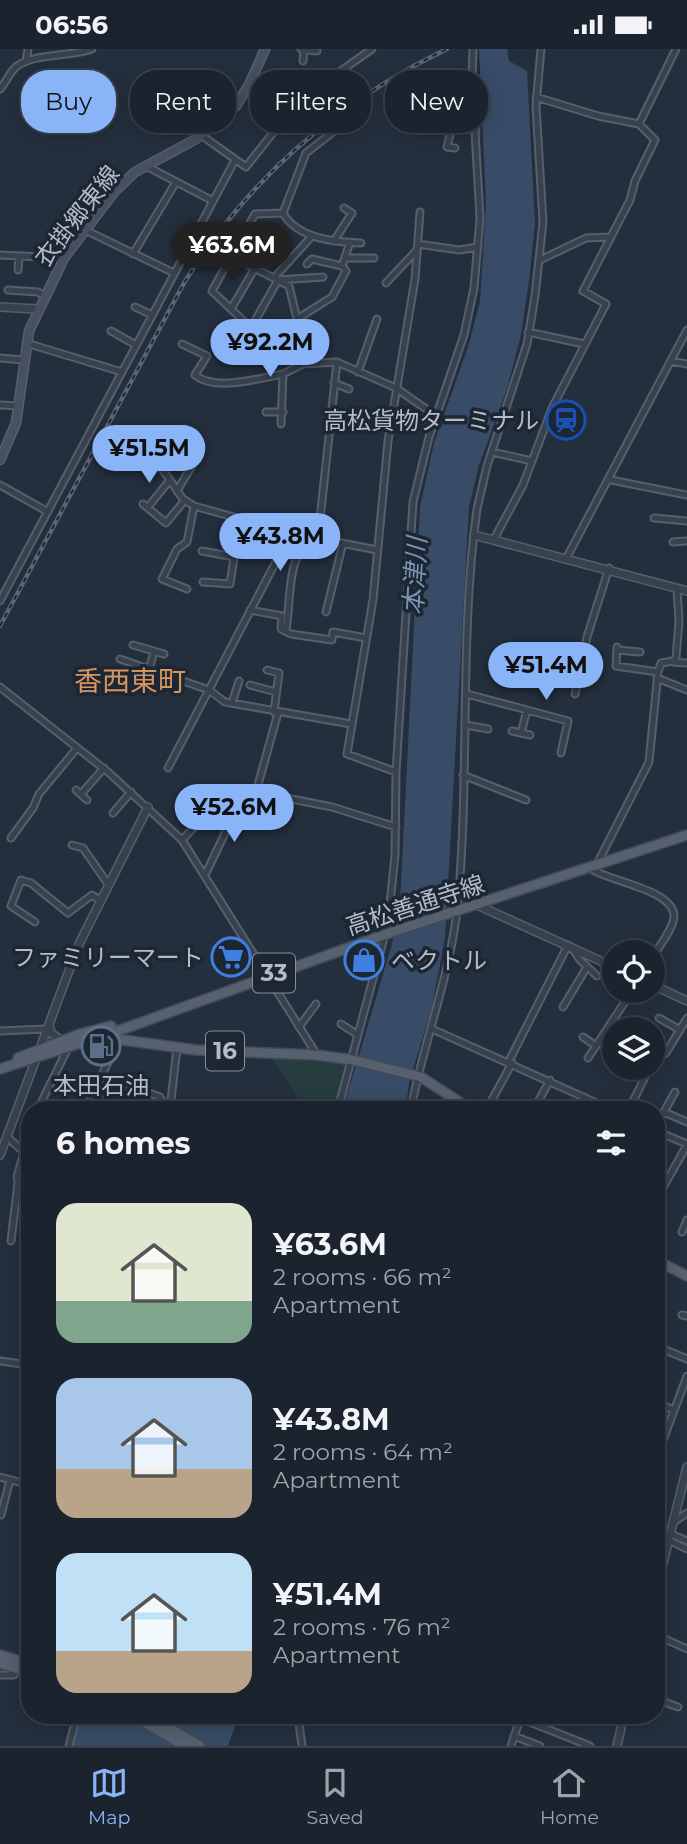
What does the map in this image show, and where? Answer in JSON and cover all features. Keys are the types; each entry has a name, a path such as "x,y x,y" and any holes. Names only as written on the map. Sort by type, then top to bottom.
{"main road":[{"name":"衣掛郷東線","path":"256,70 265,49"},
{"name":"衣掛郷東線","path":"0,460 11,440 19,406 26,343 37,309 64,258 115,191 146,166 201,135 236,106 250,83"},
{"name":"高松善通寺線","path":"0,1067 39,1048 122,1033 157,1015 267,975 687,835"},
{"name":"高松善通寺線","path":"39,1048 56,1050 80,1034 122,1033"},
{"name":"16","path":"122,1033 177,1048 317,1055 354,1061 415,1075 458,1101"},
{"name":"高松善通寺線","path":"80,1034 96,1037"},
{"path":"665,1265 687,1276"},
{"path":"0,1655 21,1667"},
{"path":"0,1663 21,1665"},
{"path":"148,1724 186,1746"},
{"path":"163,1724 200,1746"}],"street":[{"path":"26,61 28,49"},
{"path":"0,89 14,69 26,61 75,55 92,49"},
{"path":"303,61 303,49 317,51"},
{"path":"342,70 372,49"},
{"path":"471,70 473,49"},
{"path":"412,1101 415,1075 432,1029 449,963 463,775 477,509 528,332 540,260 543,197 537,97 541,49"},
{"path":"639,124 676,49"},
{"path":"494,539 532,461 552,408 606,304 583,291 655,140 639,124 537,97"},
{"path":"201,135 246,167 270,133"},
{"path":"283,213 306,153 332,133"},
{"path":"450,133 447,147 455,148"},
{"path":"341,1101 389,933 410,524 419,469 464,335 480,218 476,133"},
{"path":"0,601 2,592 48,512 235,160"},
{"path":"146,166 213,201"},
{"path":"133,254 176,182"},
{"path":"334,241 352,213 344,208"},
{"path":"396,772 347,754 366,638 396,388 418,247 420,212"},
{"path":"283,213 293,225 312,236 361,243"},
{"path":"283,213 255,214 212,291 251,328 276,279 312,236"},
{"path":"85,230 174,273"},
{"path":"540,260 586,238 610,237"},
{"path":"297,319 332,296 347,270 346,258 350,242"},
{"path":"418,247 459,250 478,247"},
{"path":"386,282 418,247"},
{"path":"0,255 64,258"},
{"path":"18,270 19,256"},
{"path":"233,257 289,286 297,319 297,348 303,364"},
{"path":"346,258 374,258"},
{"path":"307,264 312,259 347,270"},
{"path":"231,309 255,268"},
{"path":"276,279 323,277"},
{"path":"8,290 38,292 44,296"},
{"path":"0,307 37,309"},
{"path":"135,307 152,315"},
{"path":"358,372 377,319"},
{"path":"567,557 611,479 687,330"},
{"path":"111,331 136,345"},
{"path":"528,332 584,344"},
{"path":"26,343 122,372"},
{"path":"182,344 207,356 195,375 202,380 225,383 283,374 303,364 337,362 396,388 429,411 429,437"},
{"path":"0,358 23,360"},
{"path":"671,361 687,364"},
{"path":"316,538 337,362"},
{"path":"281,423 283,374"},
{"path":"334,383 349,389"},
{"path":"0,405 19,406"},
{"path":"266,412 283,412"},
{"path":"185,429 195,434 190,451"},
{"path":"126,437 159,463 177,491 194,506 291,533 377,550"},
{"path":"177,491 197,457 178,446"},
{"path":"492,452 532,461"},
{"path":"611,479 687,495"},
{"path":"170,480 145,505 166,523 185,500"},
{"path":"0,485 48,512"},
{"path":"187,589 162,579 177,549 187,542 194,506"},
{"path":"654,517 687,521"},
{"path":"203,583 230,584 240,519"},
{"path":"168,768 291,533"},
{"path":"474,535 609,568 687,591"},
{"path":"286,630 290,584 303,545 316,538"},
{"path":"673,542 687,541"},
{"path":"326,612 343,543"},
{"path":"202,551 234,557"},
{"path":"575,694 587,637 609,568"},
{"path":"673,661 676,657 680,621 677,589"},
{"path":"250,610 282,617 281,629 291,634 332,640 333,632 340,631 366,638"},
{"path":"133,645 164,654"},
{"path":"640,652 617,649 616,666 658,675 687,690"},
{"path":"149,669 154,652"},
{"path":"120,659 209,690 232,703 276,713 351,724"},
{"path":"662,940 672,922 672,910 668,904 656,893 603,876 594,866 611,831 631,801 649,762 661,663 687,663"},
{"path":"256,792 276,713 279,673 267,670"},
{"path":"232,703 231,697 239,681"},
{"path":"250,685 276,692"},
{"path":"0,687 104,768 182,840 206,873 317,1055"},
{"path":"467,694 568,721 561,753"},
{"path":"521,733 527,710"},
{"path":"465,725 488,729"},
{"path":"512,731 530,735"},
{"path":"11,838 33,808 39,794 77,748"},
{"path":"88,800 78,792 104,768"},
{"path":"463,775 526,800"},
{"path":"182,840 205,816 215,797 239,791 331,807 396,827"},
{"path":"113,813 131,792"},
{"path":"206,873 239,804"},
{"path":"0,1155 45,1029 99,900 148,807"},
{"path":"227,810 234,814"},
{"path":"215,836 221,840"},
{"path":"72,845 83,848 108,884"},
{"path":"35,922 11,906 21,880 31,883 68,913 92,895 99,900"},
{"path":"477,905 602,961"},
{"path":"570,946 597,976"},
{"path":"491,1101 570,946"},
{"path":"563,1007 587,967"},
{"path":"665,991 687,1001"},
{"path":"588,1058 624,1003"},
{"path":"299,1027 316,1004"},
{"path":"665,1052 687,1018"},
{"path":"41,1101 65,1043 51,1033 49,1020"},
{"path":"665,1021 680,1030"},
{"path":"341,1024 358,1035"},
{"path":"0,1031 45,1029"},
{"path":"432,1029 593,1101"},
{"path":"89,1101 122,1033"},
{"path":"583,1037 602,1045"},
{"path":"39,1048 56,1050"},
{"path":"169,1101 177,1048"},
{"path":"538,1101 550,1080"},
{"path":"631,1101 646,1080"},
{"path":"116,1086 130,1086 160,1097 163,1101"},
{"path":"665,1110 675,1092"},
{"path":"92,1095 105,1101"},
{"path":"449,1101 451,1096"},
{"path":"582,1101 584,1097"},
{"path":"665,1112 687,1122"},
{"path":"665,1134 687,1145 665,1184"},
{"path":"7,1137 21,1149"},
{"path":"11,1241 21,1163"},
{"path":"682,1232 687,1220"},
{"path":"665,1350 687,1359"},
{"path":"0,1361 21,1364"},
{"path":"665,1434 687,1376"},
{"path":"665,1406 674,1410"},
{"path":"665,1556 687,1467"},
{"path":"0,1477 21,1483"},
{"path":"1,1515 10,1480"},
{"path":"674,1522 687,1513"},
{"path":"665,1536 687,1541"},
{"path":"670,1537 687,1549"},
{"path":"665,1639 687,1649"},
{"path":"0,1675 14,1675 18,1665"},
{"path":"665,1702 678,1707"},
{"path":"69,1746 75,1724"},
{"path":"300,1724 302,1746"},
{"path":"511,1746 518,1724"},
{"path":"539,1724 590,1746"},
{"path":"617,1746 622,1724"},
{"path":"514,1736 540,1746"}],"green space":[{"path":"271,1057 320,1058 350,1064 338,1101 300,1101"}],"water":[{"path":"479,49 507,49 509,61 527,71 535,223 521,335 507,389 479,465 469,507 445,938 432,1007 409,1082 407,1101 345,1101 392,944 400,904 420,507 434,443 468,347 480,302 486,203 483,133 488,133 488,70 480,70"},
{"path":"78,1724 236,1724 228,1746 72,1746"}],"railway":[{"path":"0,626 184,283 209,245 266,177 298,147 368,93 447,49"}],"place":[{"name":"高松貨物ターミナル","path":"566,420"},
{"name":"ファミリーマート","path":"231,957"},
{"name":"ベクトル","path":"364,960"},
{"name":"本田石油","path":"101,1046"}],"district":[{"name":"香西東町","path":"130,681"}],"water label":[{"name":"本津川","path":"415,576"}]}
